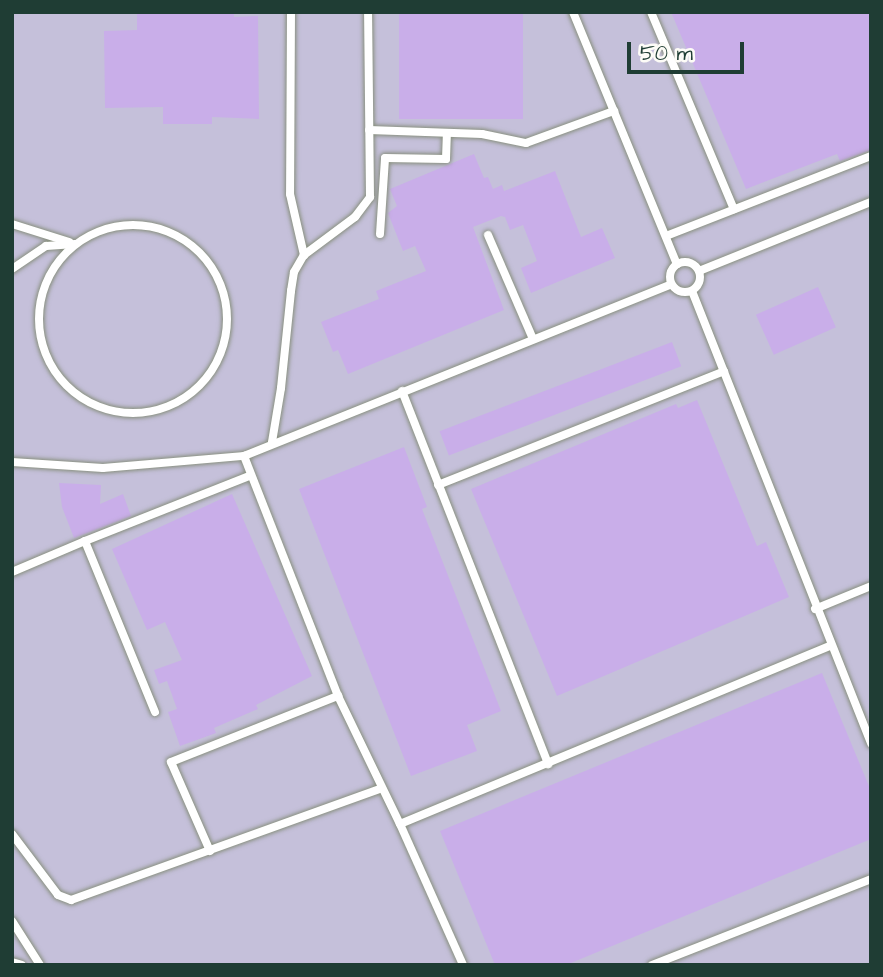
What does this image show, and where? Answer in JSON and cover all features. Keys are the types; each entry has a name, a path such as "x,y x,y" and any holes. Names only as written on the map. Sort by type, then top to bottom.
{"lane":[{"path":"291,12 290,194 304,255"},
{"path":"272,442 294,272 304,255 355,217 370,197 368,12"},
{"path":"573,12 677,264"},
{"path":"651,12 734,209"},
{"path":"369,130 482,134 526,143 614,111"},
{"path":"380,234 385,159 446,159 447,133"},
{"path":"666,236 871,156"},
{"path":"699,271 871,202"},
{"path":"12,224 75,244"},
{"path":"12,269 46,246 75,244 104,229 134,225 164,230 191,244 212,267 225,294 228,324 221,354 205,380 182,400 152,412 120,414 89,404 64,386 46,359 38,328 40,296 53,267 75,244"},
{"path":"488,234 533,339"},
{"path":"689,262 699,271 699,284 692,291 682,293 671,285 671,270 677,264 689,262"},
{"path":"12,462 103,468 244,456 272,442 671,285"},
{"path":"692,291 815,609 871,744"},
{"path":"438,485 724,371"},
{"path":"401,391 548,764"},
{"path":"244,456 249,476 338,696 380,789 400,824 463,965"},
{"path":"12,572 249,476"},
{"path":"85,541 155,712"},
{"path":"815,609 871,586"},
{"path":"400,824 830,646"},
{"path":"210,851 171,762 338,696"},
{"path":"12,834 58,895 71,900 380,789"},
{"path":"652,965 871,878"},
{"path":"12,920 40,965"},
{"path":"12,962 22,965"}],"shaded area":[{"path":"12,12 871,12 871,965 12,965"}],"building":[{"path":"137,12 234,12 234,17 258,16 259,119 212,117 212,124 163,124 163,107 105,108 104,31 137,30"},
{"path":"399,12 523,12 523,119 399,119"},
{"path":"671,12 871,12 871,150 840,161 837,154 746,189"},
{"path":"474,154 484,178 488,177 493,189 502,185 504,191 555,171 581,237 602,228 615,258 531,293 521,268 537,261 523,225 510,230 505,217 501,216 473,227 504,310 348,374 338,350 333,352 321,322 379,299 376,291 426,271 415,246 403,251 388,213 397,206 390,189"},
{"path":"818,287 836,327 774,355 756,315"},
{"path":"672,342 681,366 449,456 440,431"},
{"path":"697,400 757,546 766,542 789,597 557,696 471,489 676,404 678,408"},
{"path":"404,447 427,507 422,509 501,711 467,725 477,751 411,776 299,489"},
{"path":"59,483 101,485 100,504 123,494 131,516 74,538 62,507"},
{"path":"232,494 312,676 256,705 258,709 214,728 216,733 180,746 168,712 177,709 167,681 159,684 154,670 182,660 165,622 147,630 112,549"},
{"path":"822,673 871,791 871,839 566,965 495,965 440,831"}]}
